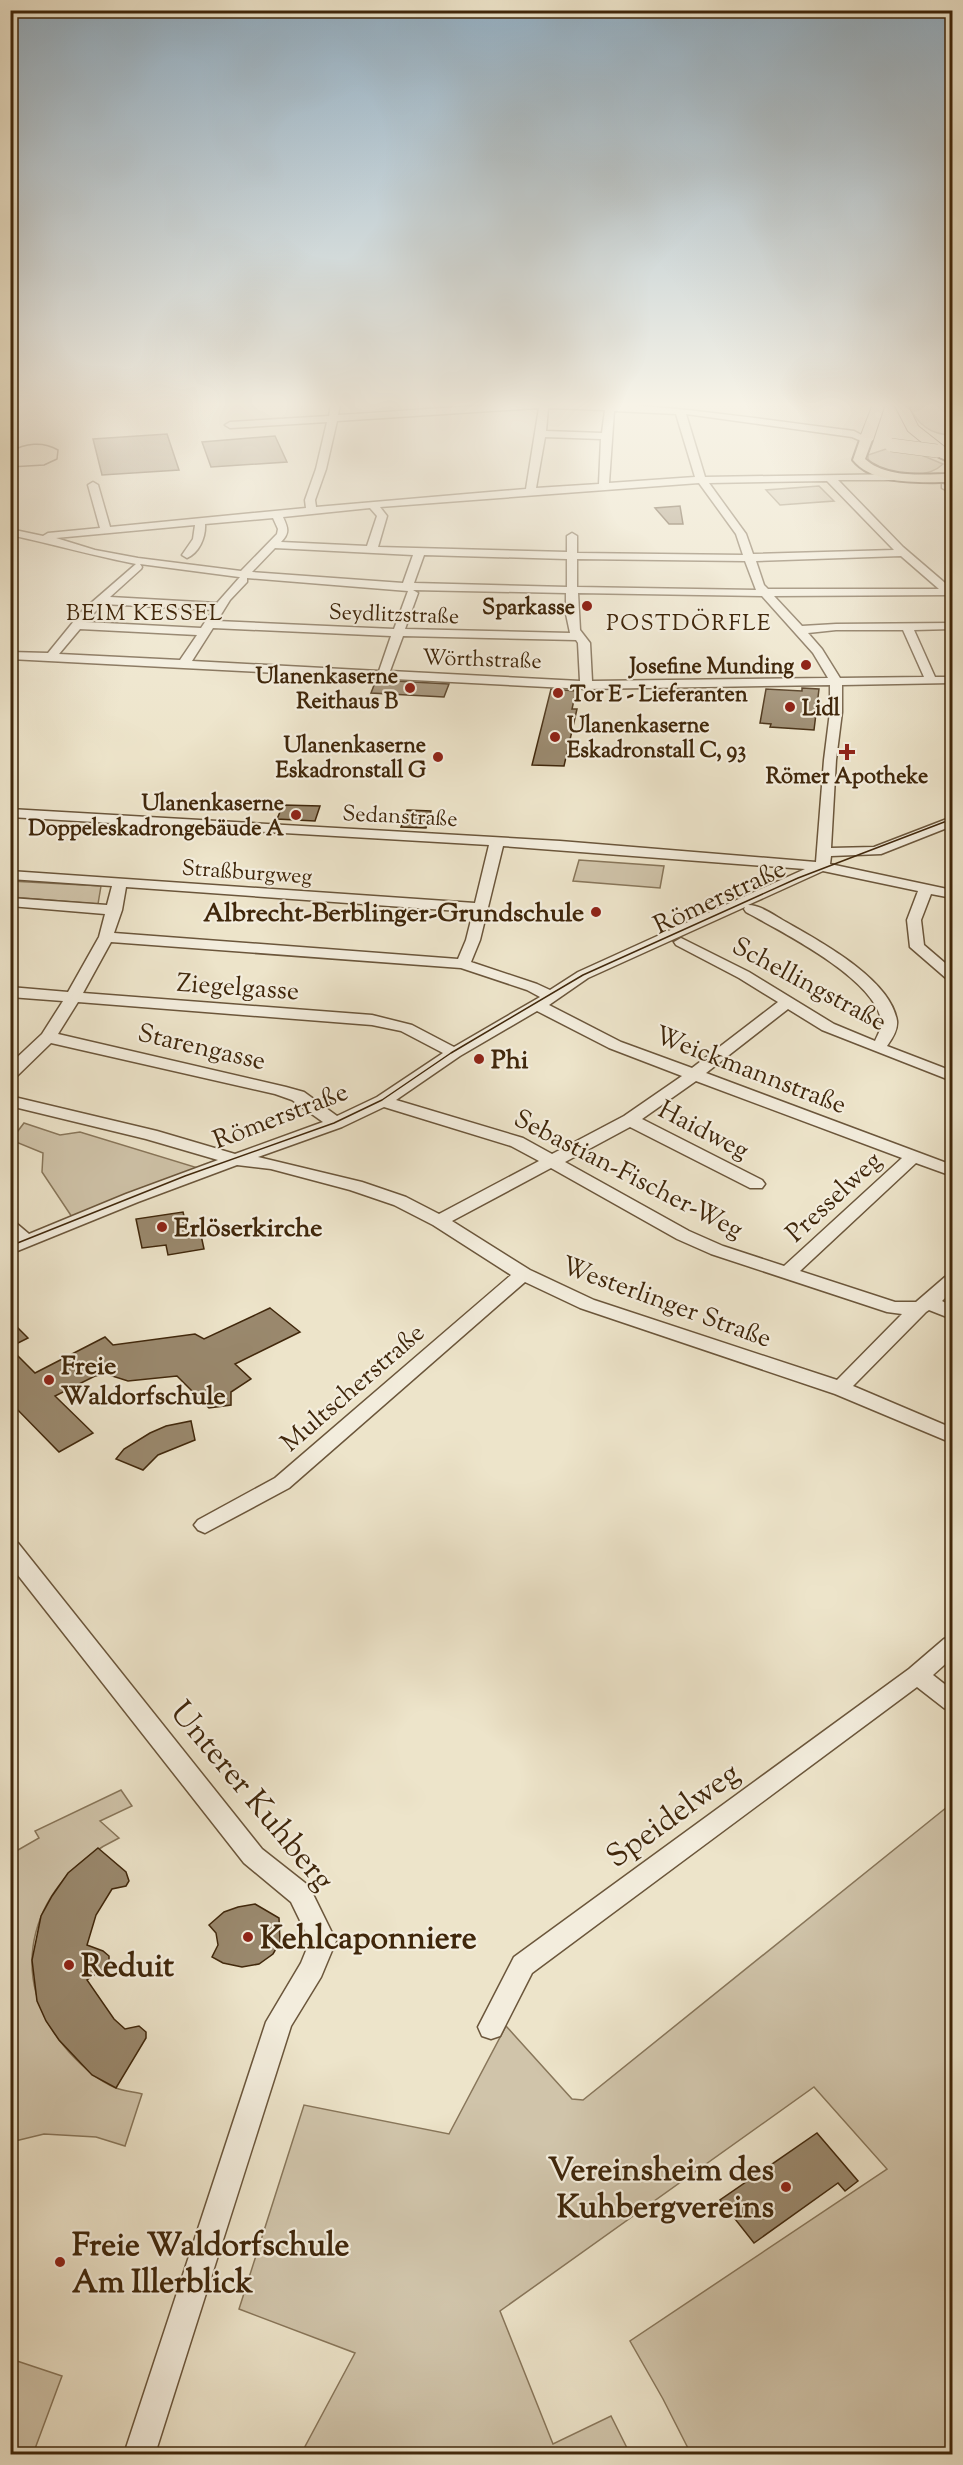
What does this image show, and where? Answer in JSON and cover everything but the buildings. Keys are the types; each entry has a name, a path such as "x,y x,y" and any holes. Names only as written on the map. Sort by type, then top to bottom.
{"street":[{"path":"102,519 105,529"},
{"path":"28,535 47,536 199,521 251,519"},
{"path":"184,664 231,592 282,535 278,519"},
{"path":"370,550 381,519"},
{"path":"730,519 741,534 766,597 818,651 836,682 837,704 830,760 826,834 828,863"},
{"path":"867,519 951,594"},
{"path":"188,555 200,537 202,529 199,521"},
{"path":"43,550 57,550 70,546 105,529"},
{"path":"10,532 113,557 243,577"},
{"path":"572,536 573,625 578,637 584,643 586,685"},
{"path":"10,544 137,567 410,591 766,597 951,594"},
{"path":"274,545 419,553 750,558 820,558 901,551"},
{"path":"383,675 410,591 419,553"},
{"path":"51,657 76,625 137,567"},
{"path":"100,600 220,607"},
{"path":"76,625 207,628"},
{"path":"798,630 836,627 952,626"},
{"path":"907,627 931,680"},
{"name":"Seydlitzstraße","path":"207,628 578,637"},
{"name":"Wörthstraße","path":"10,655 586,685 952,680"},
{"name":"Sedanstraße","path":"10,813 497,841 786,863 828,863"},
{"path":"803,880 828,863 871,851 952,822"},
{"path":"826,834 846,846 871,851 890,874 904,883"},
{"path":"463,964 473,940 497,841"},
{"path":"828,863 858,874 952,894"},
{"name":"Straßburgweg","path":"10,875 481,908"},
{"name":"Römerstraße","path":"544,1001 594,982 681,942 751,909 803,880"},
{"name":"Römerstraße","path":"19,1245 142,1194 336,1123 383,1101 454,1053 544,1001 583,975 803,880"},
{"path":"10,1074 48,1037 73,997 106,937 115,910 120,883"},
{"path":"926,888 914,920 917,947 952,976"},
{"path":"10,902 115,910"},
{"path":"751,909 819,947 854,972 884,1004 890,1021 887,1034 878,1048"},
{"name":"Weickmannstraße","path":"106,937 463,964 532,987 544,1001 615,1046 952,1171"},
{"name":"Schellingstraße","path":"681,942 744,975 828,1027 952,1076"},
{"name":"Ziegelgasse","path":"10,992 372,1020 406,1028 454,1053"},
{"path":"439,1221 630,1120 788,1002"},
{"name":"Starengasse","path":"48,1037 280,1090 298,1096 336,1123"},
{"name":"Westerlinger Straße","path":"10,1101 151,1135 235,1160 271,1164 356,1186 400,1201 439,1221 523,1274 587,1304 842,1389 952,1436"},
{"name":"Sebastian-Fischer-Weg","path":"383,1101 417,1114 488,1131 518,1142 684,1235 717,1250 894,1308 924,1306"},
{"name":"Haidweg","path":"630,1120 756,1184"},
{"name":"Presselweg","path":"787,1273 913,1157"},
{"path":"10,1227 19,1245"},
{"name":"Multscherstraße","path":"205,1526 282,1483 523,1274"},
{"path":"842,1389 846,1381 952,1281"},
{"path":"924,1306 952,1313"},
{"name":"Unterer Kuhberg","path":"10,1549 253,1856 300,1894 323,1941 312,1969 279,2022 140,2454"},
{"name":"Speidelweg","path":"491,2027 523,1965 917,1675 952,1645"},
{"path":"917,1675 952,1702"}],"shaded area":[{"path":"579,860 664,866 660,888 573,881"},
{"path":"10,881 101,886 98,904 11,897"},
{"path":"24,1123 60,1135 80,1132 198,1168 72,1217 42,1172 43,1153 11,1140"},
{"path":"121,1790 132,1806 100,1821 119,1838 89,1856 65,1878 47,1904 36,1932 32,1962 36,1993 48,2023 69,2052 85,2068 109,2085 142,2094 125,2146 96,2137 44,2134 11,2142 11,1854 39,1838 35,1831"},
{"path":"952,1803 952,2454 691,2454 630,2341 887,2169 814,2087 500,2311 553,2444 611,2416 630,2454 301,2454 355,2353 239,2309 304,2105 449,2134 506,2026 572,2099 583,2100"},
{"path":"11,2359 62,2376 33,2454 11,2454"}],"tram line":[{"path":"10,1246 185,1176 334,1123 382,1100 451,1053 583,975 798,878 952,819"}],"place":[{"name":"Sparkasse","path":"587,606"},
{"name":"Josefine Munding","path":"806,665"},
{"name":"Ulanenkaserne Reithaus B","path":"410,688"},
{"name":"Tor E - Lieferanten","path":"558,693"},
{"name":"Lidl","path":"790,707"},
{"name":"Ulanenkaserne Eskadronstall C, 93","path":"555,737"},
{"name":"Römer Apotheke","path":"847,752"},
{"name":"Ulanenkaserne Eskadronstall G","path":"438,757"},
{"name":"Ulanenkaserne Doppeleskadrongebäude A","path":"296,815"},
{"name":"Albrecht-Berblinger-Grundschule","path":"596,912"},
{"name":"Phi","path":"479,1059"},
{"name":"Erlöserkirche","path":"162,1227"},
{"name":"Freie Waldorfschule","path":"49,1380"},
{"name":"Kehlcaponniere","path":"248,1937"},
{"name":"Reduit","path":"69,1965"},
{"name":"Vereinsheim des Kuhbergvereins","path":"786,2187"},
{"name":"Freie Waldorfschule Am Illerblick","path":"60,2262"}],"district":[{"name":"BEIM KESSEL","path":"145,612"},
{"name":"POSTDÖRFLE","path":"689,622"}]}
